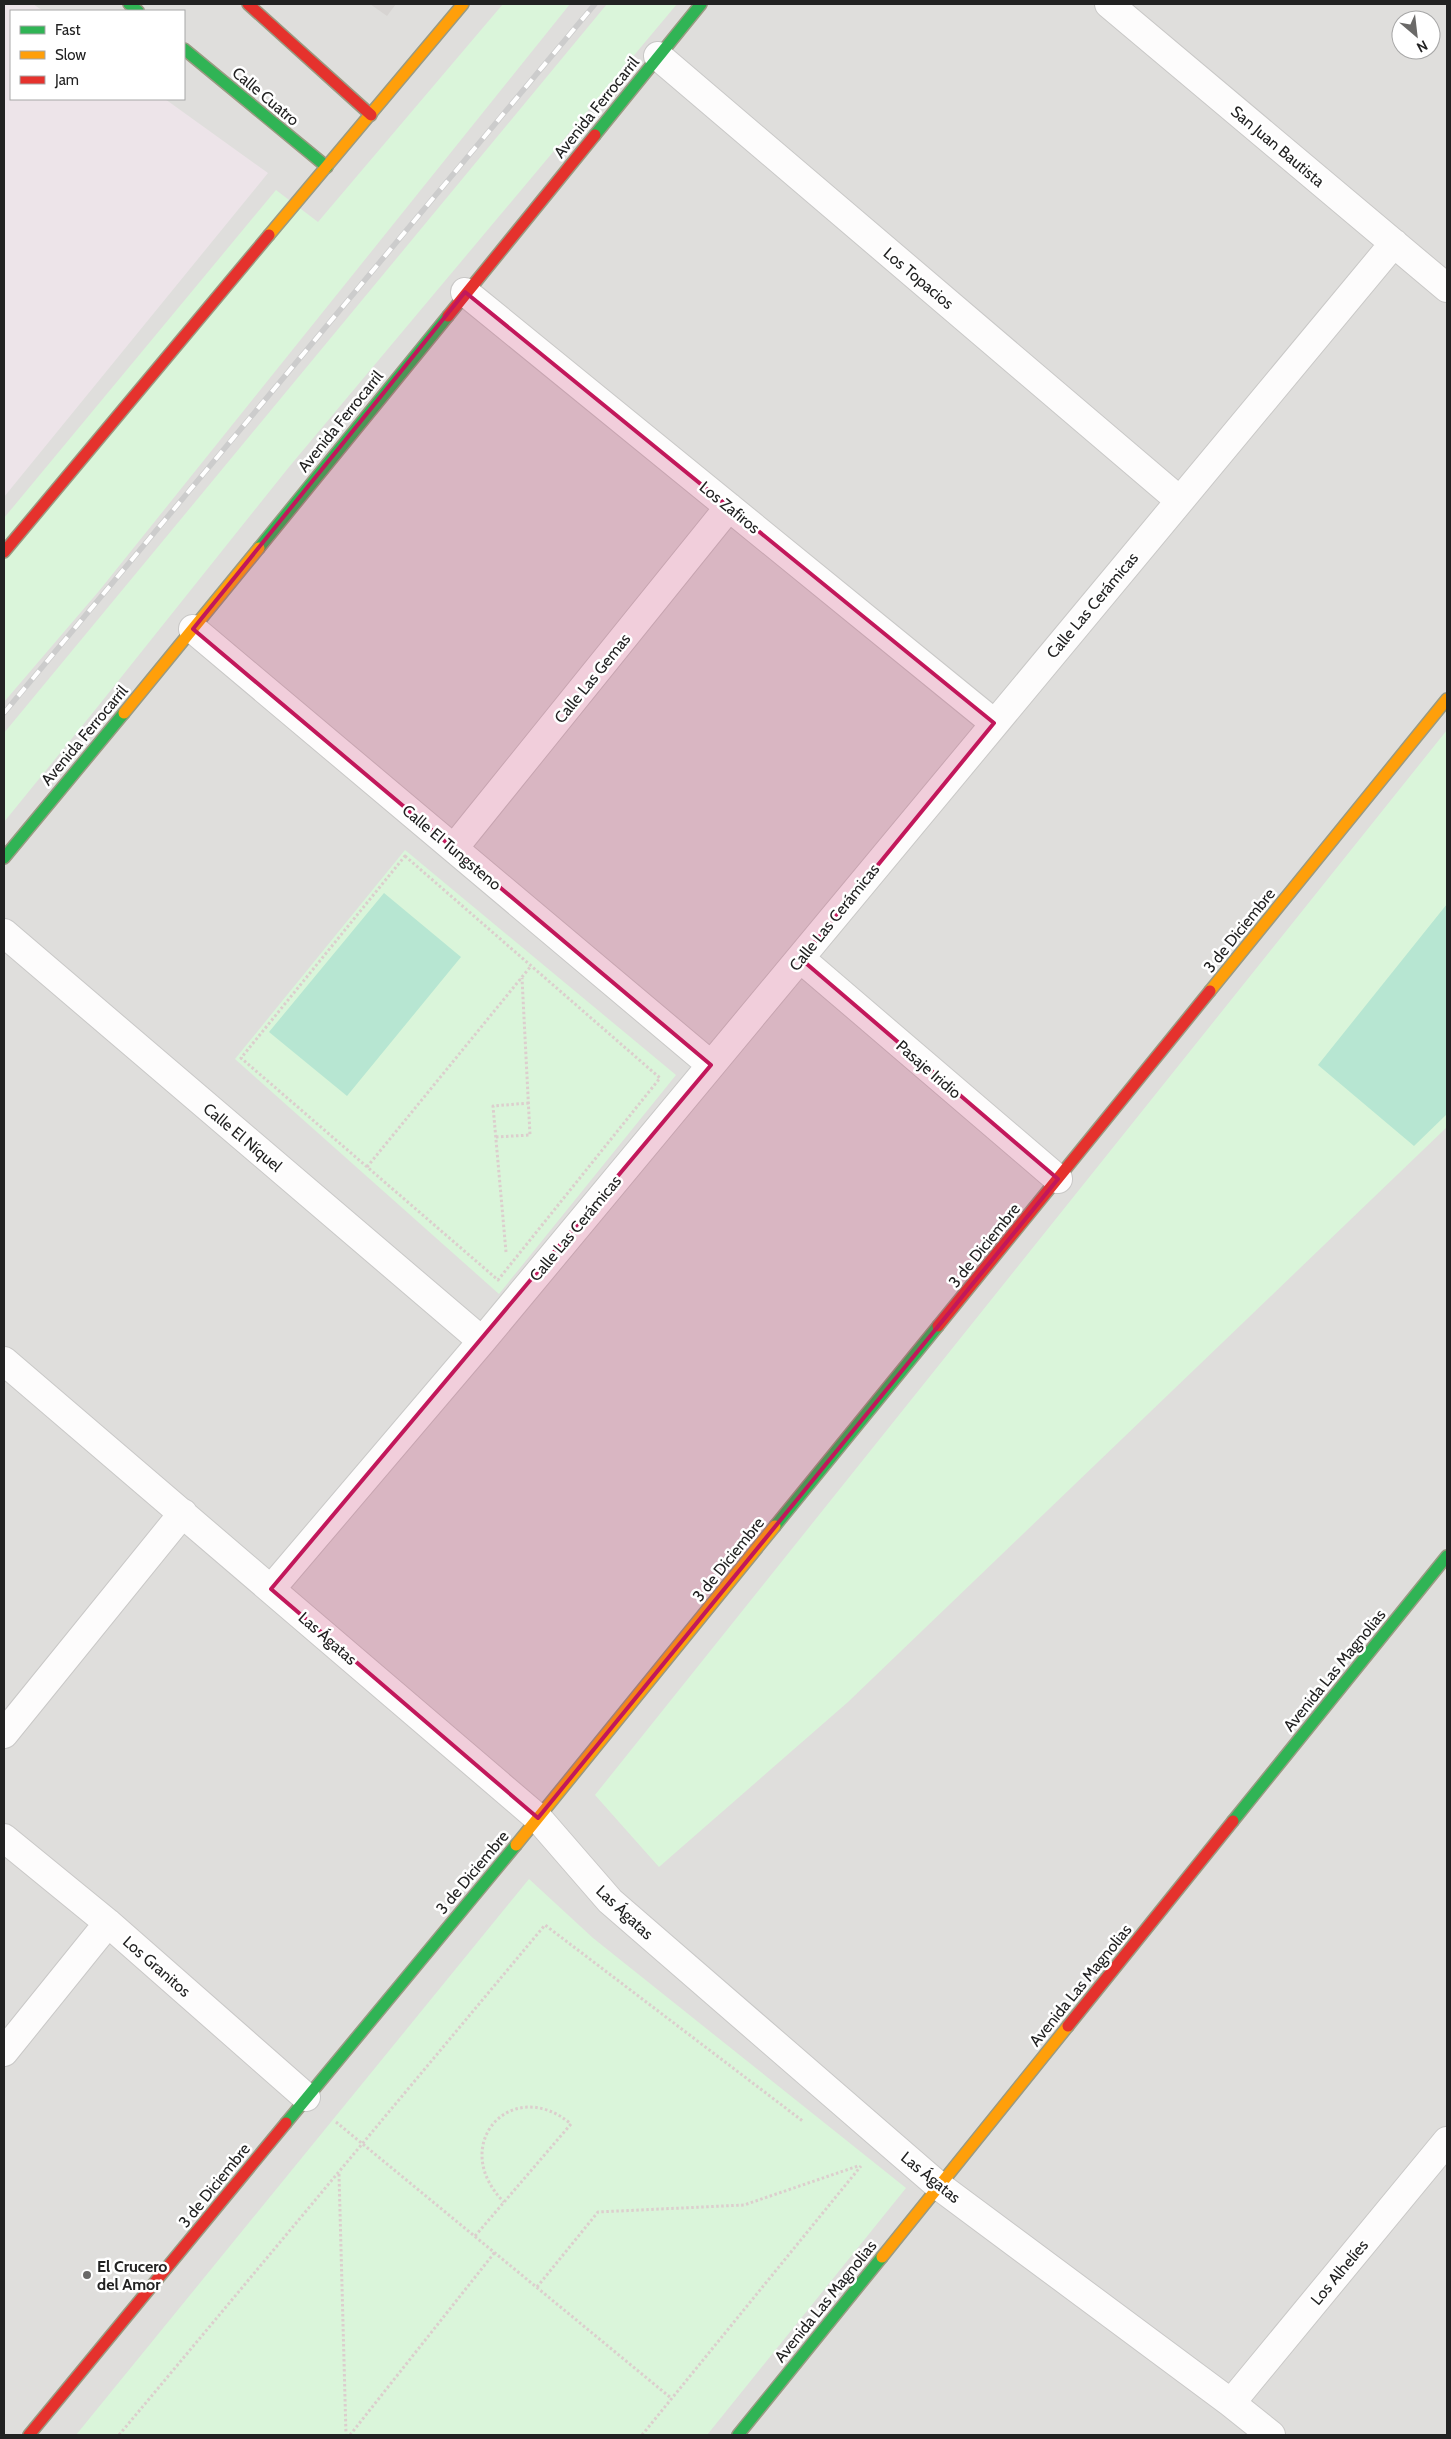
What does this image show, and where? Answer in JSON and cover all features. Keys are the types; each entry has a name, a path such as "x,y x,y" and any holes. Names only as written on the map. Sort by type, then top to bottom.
{"street":[{"path":"248,4 371,115"},
{"path":"4,552 463,4"},
{"name":"Avenida Ferrocarril","path":"4,858 193,629 701,4"},
{"name":"San Juan Bautista","path":"1109,4 1447,288"},
{"name":"Calle Cuatro","path":"185,50 327,167"},
{"name":"Los Topacios","path":"658,56 1179,500"},
{"name":"Calle Las Cerámicas","path":"271,1589 482,1341 1394,243"},
{"name":"Los Zafiros","path":"465,292 994,723"},
{"name":"Calle Las Gemas","path":"454,848 729,507"},
{"name":"Calle El Tungsteno","path":"193,629 710,1065"},
{"name":"3 de Diciembre","path":"29,2435 538,1818 1447,699"},
{"name":"Calle El Níquel","path":"4,933 482,1341"},
{"name":"Pasaje Iridio","path":"801,958 1058,1179"},
{"name":"Las Ágatas","path":"4,1361 538,1818 610,1901 939,2186 1231,2403 1271,2435"},
{"path":"4,1734 183,1514"},
{"name":"Avenida Las Magnolias","path":"738,2435 1447,1556"},
{"name":"Los Granitos","path":"4,1838 108,1923 306,2098"},
{"path":"4,2052 108,1923"},
{"name":"Los Alhelíes","path":"1231,2403 1446,2147"}],"path":[{"path":"405,856 660,1078 498,1280 367,1167 241,1058 405,856"},
{"path":"367,1167 531,966"},
{"path":"496,1137 530,1135 522,977"},
{"path":"507,1268 493,1106 529,1103"},
{"path":"119,2435 545,1925 806,2123"},
{"path":"306,2098 672,2398"},
{"path":"475,2236 571,2124 562,2116 552,2111 528,2107 506,2114 489,2126 482,2150 483,2169 492,2188 504,2202"},
{"path":"853,2159 861,2165"},
{"path":"537,2287 598,2212 744,2205 861,2165"},
{"path":"642,2435 861,2165"},
{"path":"339,2173 346,2435"},
{"path":"350,2435 495,2252"}],"highlighted area":[{"path":"465,292 994,723 801,959 1058,1179 538,1818 271,1589 711,1065 193,629"}],"shaded area":[{"path":"4,4 1447,4 1447,2435 4,2435"},
{"path":"4,4 33,4 42,10 10,10 10,100 166,100 268,173 4,497"}],"green space":[{"path":"503,4 570,4 99,591 4,702 4,518 276,190 318,222"},
{"path":"607,4 677,4 289,467 4,822 4,733"},
{"path":"1447,730 1447,1127 848,1702 659,1867 595,1795"},
{"path":"405,850 676,1075 499,1294 235,1059"},
{"path":"384,893 461,957 347,1096 269,1032"},
{"path":"1447,904 1447,1114 1414,1146 1318,1065"},
{"path":"529,1879 593,1938 906,2188 707,2435 76,2435"}],"building":[{"path":"370,4 396,4 387,16"}],"railway":[{"path":"4,713 595,4"}],"traffic: fast":[{"path":"129,4 137,10"},
{"path":"595,135 701,4"},
{"path":"185,50 327,167"},
{"path":"259,548 448,316"},
{"path":"4,858 124,713"},
{"path":"775,1526 938,1326"},
{"path":"1233,1821 1447,1556"},
{"path":"286,2123 516,1845"},
{"path":"738,2435 882,2257"}],"traffic: slow":[{"path":"269,235 463,4"},
{"path":"124,713 259,548"},
{"path":"1210,991 1447,699"},
{"path":"516,1845 775,1526"},
{"path":"882,2257 1068,2026"}],"traffic: jam":[{"path":"248,4 371,115"},
{"path":"448,316 595,135"},
{"path":"4,552 269,235"},
{"path":"938,1326 1210,991"},
{"path":"1068,2026 1233,1821"},
{"path":"29,2435 286,2123"}],"place":[{"name":"El Crucero del Amor","path":"87,2275"}]}
